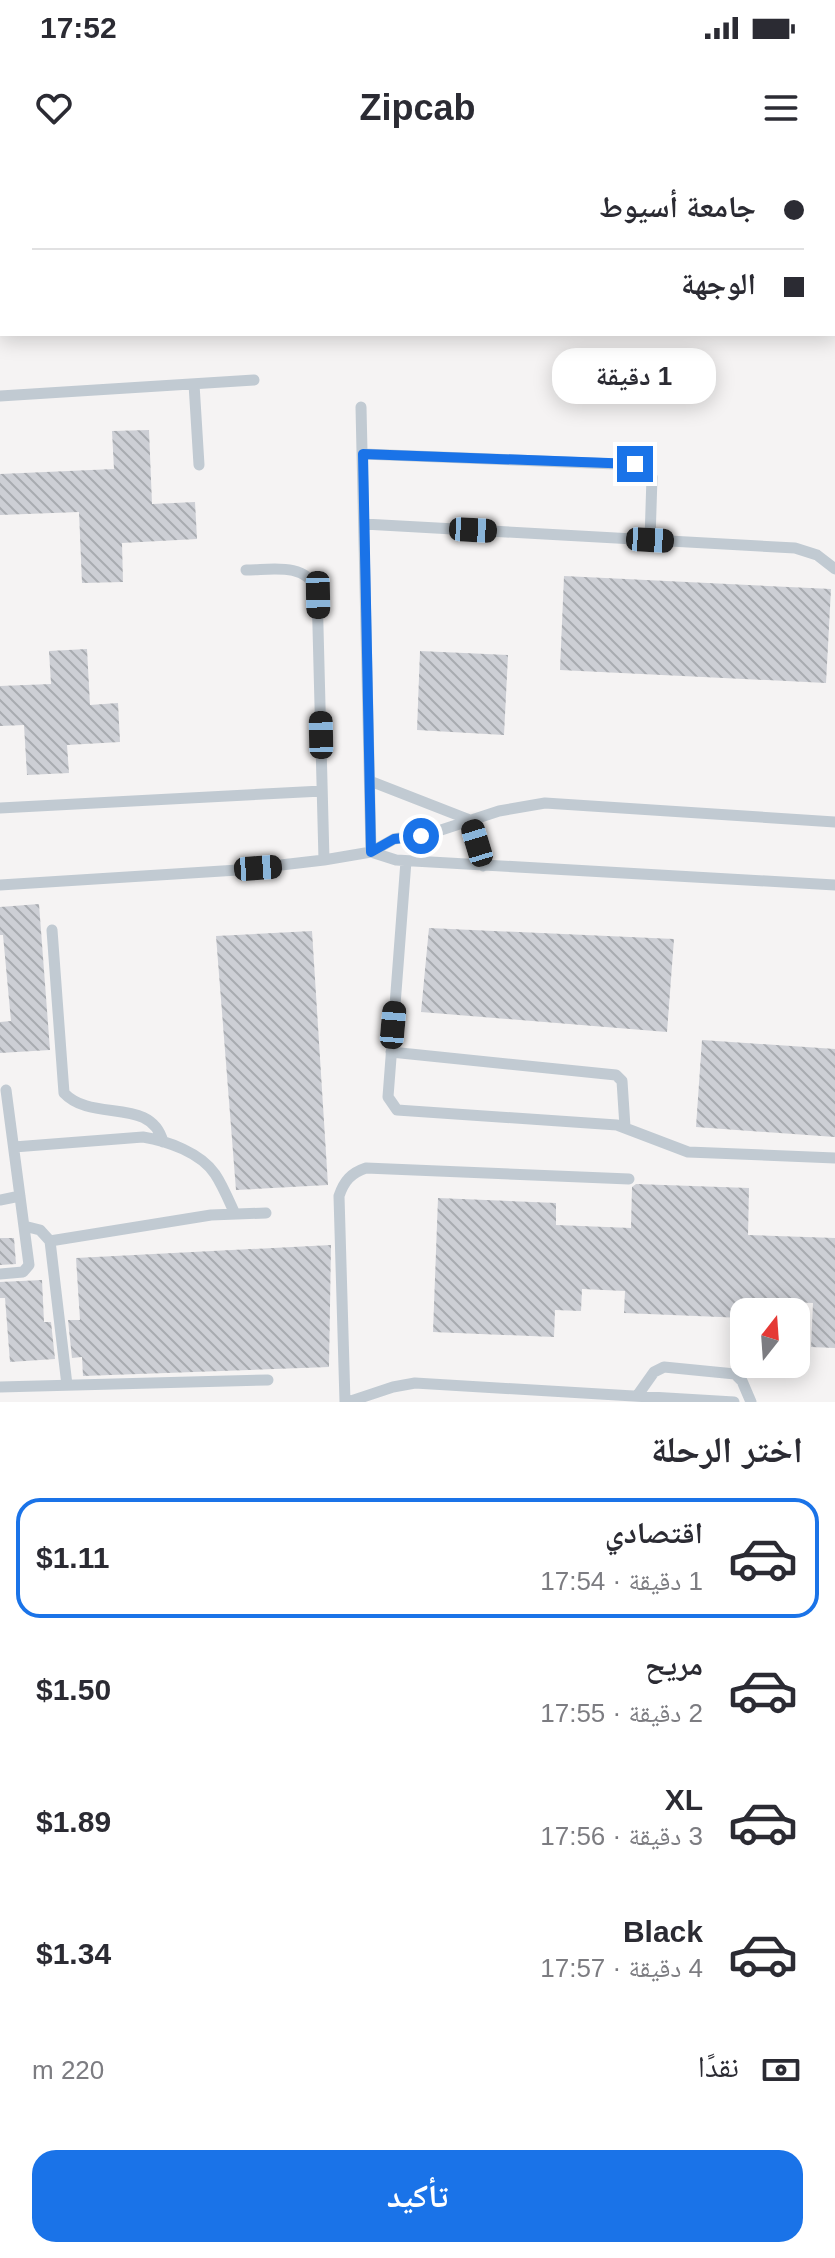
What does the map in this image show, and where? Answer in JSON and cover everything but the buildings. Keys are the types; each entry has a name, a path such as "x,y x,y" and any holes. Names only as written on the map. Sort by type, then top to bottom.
{"lane":[{"path":"0,396 254,380"},
{"path":"194,384 199,465"},
{"path":"361,407 371,852"},
{"path":"363,454 641,465 647,467 652,477 650,540"},
{"path":"364,524 795,548 817,555 835,569"},
{"path":"246,570 299,570 310,577 317,589 324,860"},
{"path":"370,781 470,820"},
{"path":"0,808 322,791"},
{"path":"0,885 278,867 371,852 394,839 421,836 514,807 545,803 835,822"},
{"path":"470,820 483,866"},
{"path":"371,852 406,861 835,885"},
{"path":"406,861 388,1097 397,1110 625,1127 688,1152 835,1158"},
{"path":"52,930 64,1093 73,1102 87,1108 140,1114 149,1118 156,1124 163,1142"},
{"path":"391,1052 616,1075 622,1081 625,1127"},
{"path":"0,1274 23,1272 28,1268 14,1147 5,1112 6,1090"},
{"path":"14,1147 143,1137 163,1142 190,1153 214,1172 235,1214"},
{"path":"629,1179 366,1168 347,1178 339,1196 347,1402 415,1383 734,1402"},
{"path":"0,1200 20,1196"},
{"path":"50,1241 175,1220 266,1213"},
{"path":"24,1226 40,1230 50,1241 67,1385"},
{"path":"637,1396 654,1372 664,1367 730,1372 742,1381 751,1402"},
{"path":"0,1387 268,1380"}],"route":[{"path":"421,836 394,839 371,852 363,454 635,464"}]}
